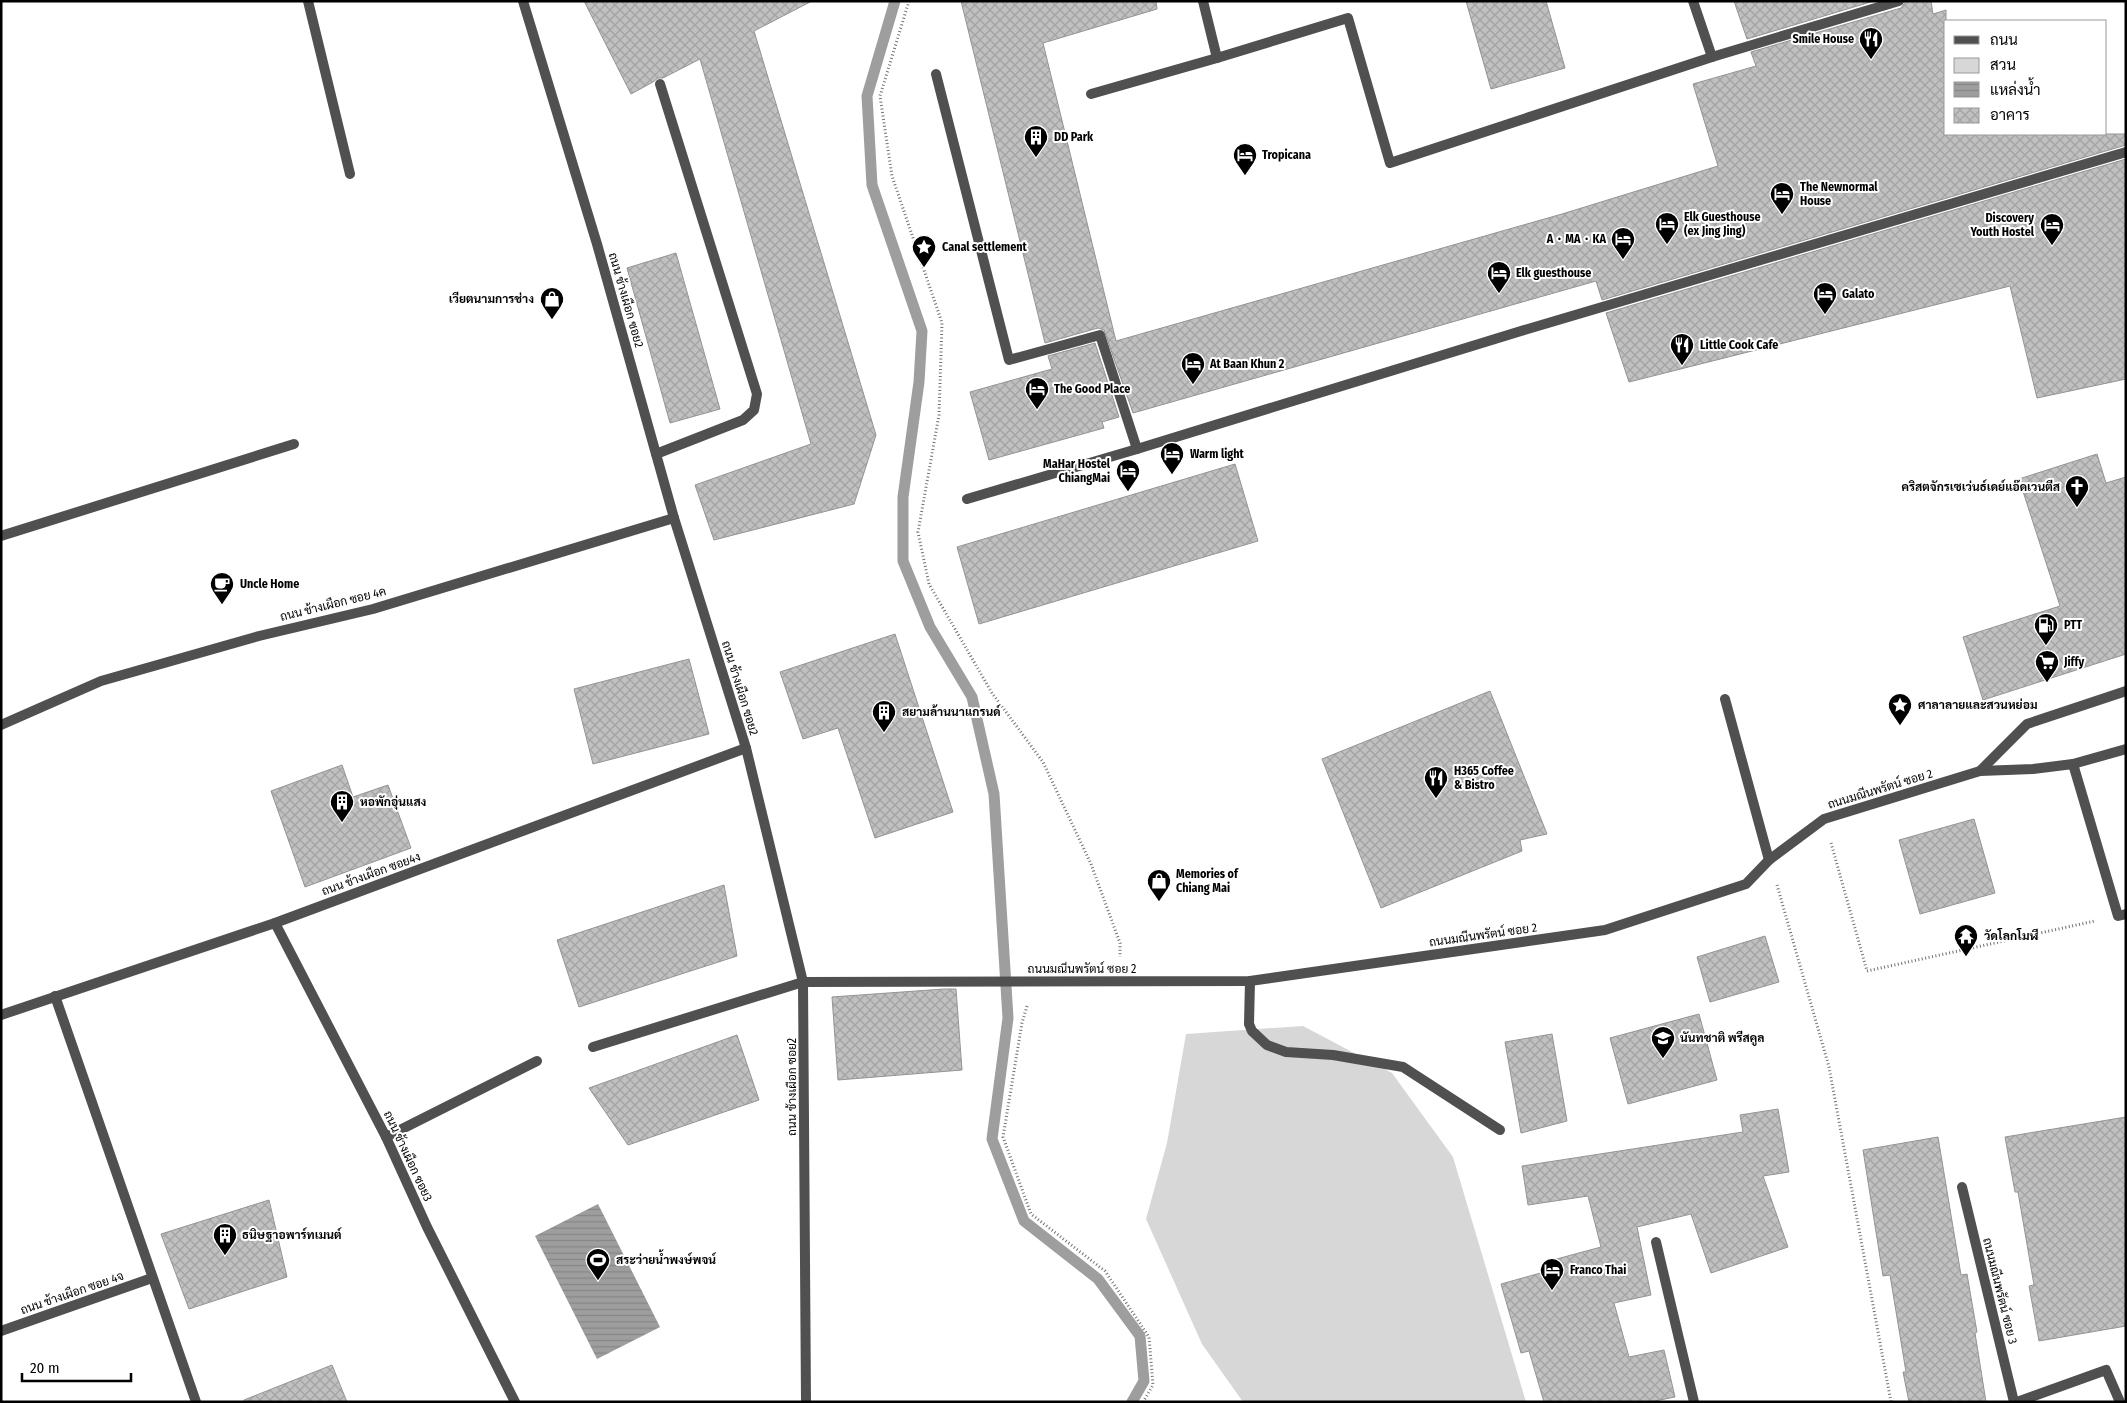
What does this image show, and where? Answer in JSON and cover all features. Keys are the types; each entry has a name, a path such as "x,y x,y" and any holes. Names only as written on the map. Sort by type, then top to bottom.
{"street":[{"path":"308,1 350,174"},
{"name":"ถนน ช้างเผือก ซอย2","path":"523,1 597,244 674,518 746,748 803,982 806,1402"},
{"path":"1203,1 1217,58"},
{"path":"1693,1 1712,57"},
{"path":"1092,94 1348,18 1390,163 1712,57 1898,1"},
{"path":"936,74 1009,360 1100,335 1137,449"},
{"path":"656,454 743,420 754,410 757,394 660,84"},
{"path":"967,499 1521,331 2126,152"},
{"path":"1,536 294,444"},
{"name":"ถนน ช้างเผือก ซอย 4ค","path":"1,725 101,682 259,636 372,608 674,518"},
{"path":"1980,772 2027,724 2126,691"},
{"path":"1725,699 1769,860"},
{"name":"ถนน ช้างเผือก ซอย4ง","path":"1,1015 275,923 746,748"},
{"name":"ถนนมณีนพรัตน์ ซอย 2","path":"593,1047 803,982 1250,980 1605,930 1746,884 1769,860 1824,819 1980,772 2033,769 2073,764 2126,749"},
{"path":"2073,764 2122,915"},
{"name":"ถนน ช้างเผือก ซอย3","path":"275,923 386,1137 427,1227 514,1402"},
{"path":"1250,980 1249,1024 1252,1031 1268,1045 1286,1052 1333,1055 1403,1067 1500,1130"},
{"path":"55,996 196,1402"},
{"path":"386,1137 537,1062"},
{"name":"ถนนมณีนพรัตน์ ซอย 3","path":"1962,1187 2016,1402"},
{"path":"1656,1242 1694,1402"},
{"name":"ถนน ช้างเผือก ซอย 4จ","path":"1,1331 152,1278"},
{"path":"2016,1402 2106,1370 2120,1402"}],"path":[{"path":"1824,819 1866,971 2122,915"},
{"path":"1769,860 1829,1067 1891,1402"},
{"path":"1034,981 1022,1023 1003,1137 1031,1214 1105,1271 1149,1337 1153,1385 1143,1402"}],"green space":[{"path":"1303,1026 1392,1073 1453,1157 1526,1402 1243,1402 1202,1344 1146,1219 1167,1143 1186,1034"}],"water":[{"name":"สระว่ายน้ำพงษ์พจน์","path":"598,1204 660,1327 597,1359 535,1236"}],"building":[{"path":"584,1 812,1 754,31 876,435 854,504 714,540 695,485 811,444 700,59 663,78 658,78 631,94"},
{"path":"961,1 1156,1 1157,9 1043,43 1116,341 1562,214 1718,166 1693,84 1756,66 1751,52 1901,8 1906,1 1931,1 1933,14 1946,10 1946,20 1944,20 1944,135 2126,134 2126,145 1602,300 1596,281 1133,413 1104,330 1098,328 1045,343"},
{"path":"1466,1 1546,1 1565,68 1491,89"},
{"path":"1734,1 1874,1 1747,39"},
{"path":"2126,159 2126,379 2037,398 2010,286 1629,382 1606,313"},
{"path":"676,253 720,409 670,423 627,268"},
{"name":"The Good Place","path":"1095,343 1119,417 1102,422 1104,428 989,460 970,392 1052,369 1048,356"},
{"path":"2097,454 2106,483 2126,477 2126,654 1983,700 1963,637 2060,606 2019,479"},
{"path":"1235,464 1258,541 979,624 957,547"},
{"name":"สยามล้านนาแกรนด์","path":"895,634 953,812 875,838 838,728 803,739 780,672"},
{"path":"689,659 709,734 593,764 574,689"},
{"name":"H365 Coffee & Bistro","path":"1490,691 1547,834 1520,840 1522,851 1381,908 1322,759"},
{"name":"หอพักอุ่นแสง","path":"342,765 353,797 388,785 411,848 305,887 271,791"},
{"path":"1974,819 1995,893 1920,914 1899,840"},
{"path":"724,885 737,956 579,1007 557,940"},
{"path":"1765,936 1779,982 1710,1002 1697,957"},
{"path":"956,989 962,1070 838,1080 832,997"},
{"name":"นันทชาติ พรีสคูล","path":"1699,1014 1717,1080 1628,1104 1610,1038"},
{"path":"1552,1034 1567,1121 1521,1133 1505,1042"},
{"path":"737,1035 759,1100 628,1145 589,1088"},
{"path":"1778,1109 1789,1172 1763,1176 1788,1247 1711,1273 1691,1214 1637,1227 1651,1295 1614,1303 1629,1357 1664,1350 1675,1397 1650,1402 1544,1402 1529,1351 1521,1353 1501,1284 1555,1269 1553,1260 1601,1247 1588,1196 1528,1205 1522,1166 1743,1132 1740,1115"},
{"path":"2126,1117 2126,1326 2039,1341 2029,1286 2034,1285 2018,1192 2015,1192 2005,1137"},
{"path":"1938,1137 1961,1275 1967,1274 1986,1402 1909,1402 1890,1275 1883,1276 1863,1150"},
{"name":"ธนิษฐาอพาร์ทเมนต์","path":"269,1200 287,1277 189,1309 161,1234"},
{"path":"332,1365 347,1402 244,1402 244,1400"}],"waterway":[{"path":"895,1 867,96 872,185 922,331 919,382 903,497 903,561 930,627 972,697 994,794 1008,1018 992,1139 1024,1221 1098,1279 1140,1336 1144,1381 1132,1402"}],"place":[{"name":"Smile House","path":"1871,60"},
{"name":"DD Park","path":"1036,158"},
{"name":"Tropicana","path":"1245,176"},
{"name":"The Newnormal House","path":"1782,215"},
{"name":"Elk Guesthouse (ex Jing Jing)","path":"1667,245"},
{"name":"Discovery Youth Hostel","path":"2052,246"},
{"name":"A・MA・KA","path":"1623,260"},
{"name":"Canal settlement","path":"924,268"},
{"name":"Elk guesthouse","path":"1499,294"},
{"name":"Galato","path":"1825,315"},
{"name":"เวียตนามการช่าง","path":"552,320"},
{"name":"Little Cook Cafe","path":"1682,366"},
{"name":"At Baan Khun 2","path":"1193,385"},
{"name":"The Good Place","path":"1037,410"},
{"name":"Warm light","path":"1172,475"},
{"name":"MaHar Hostel ChiangMai","path":"1128,492"},
{"name":"คริสตจักรเซเว่นธ์เดย์แอ๊ดเวนตีส","path":"2077,508"},
{"name":"Uncle Home","path":"222,605"},
{"name":"PTT","path":"2046,646"},
{"name":"Jiffy","path":"2047,683"},
{"name":"ศาลาลายและสวนหย่อม","path":"1900,726"},
{"name":"สยามล้านนาแกรนด์","path":"884,733"},
{"name":"H365 Coffee & Bistro","path":"1436,799"},
{"name":"หอพักอุ่นแสง","path":"342,823"},
{"name":"Memories of Chiang Mai","path":"1159,902"},
{"name":"วัดโลกโมฬี","path":"1966,957"},
{"name":"นันทชาติ พรีสคูล","path":"1663,1059"},
{"name":"ธนิษฐาอพาร์ทเมนต์","path":"225,1256"},
{"name":"สระว่ายน้ำพงษ์พจน์","path":"598,1281"},
{"name":"Franco Thai","path":"1552,1291"}]}
